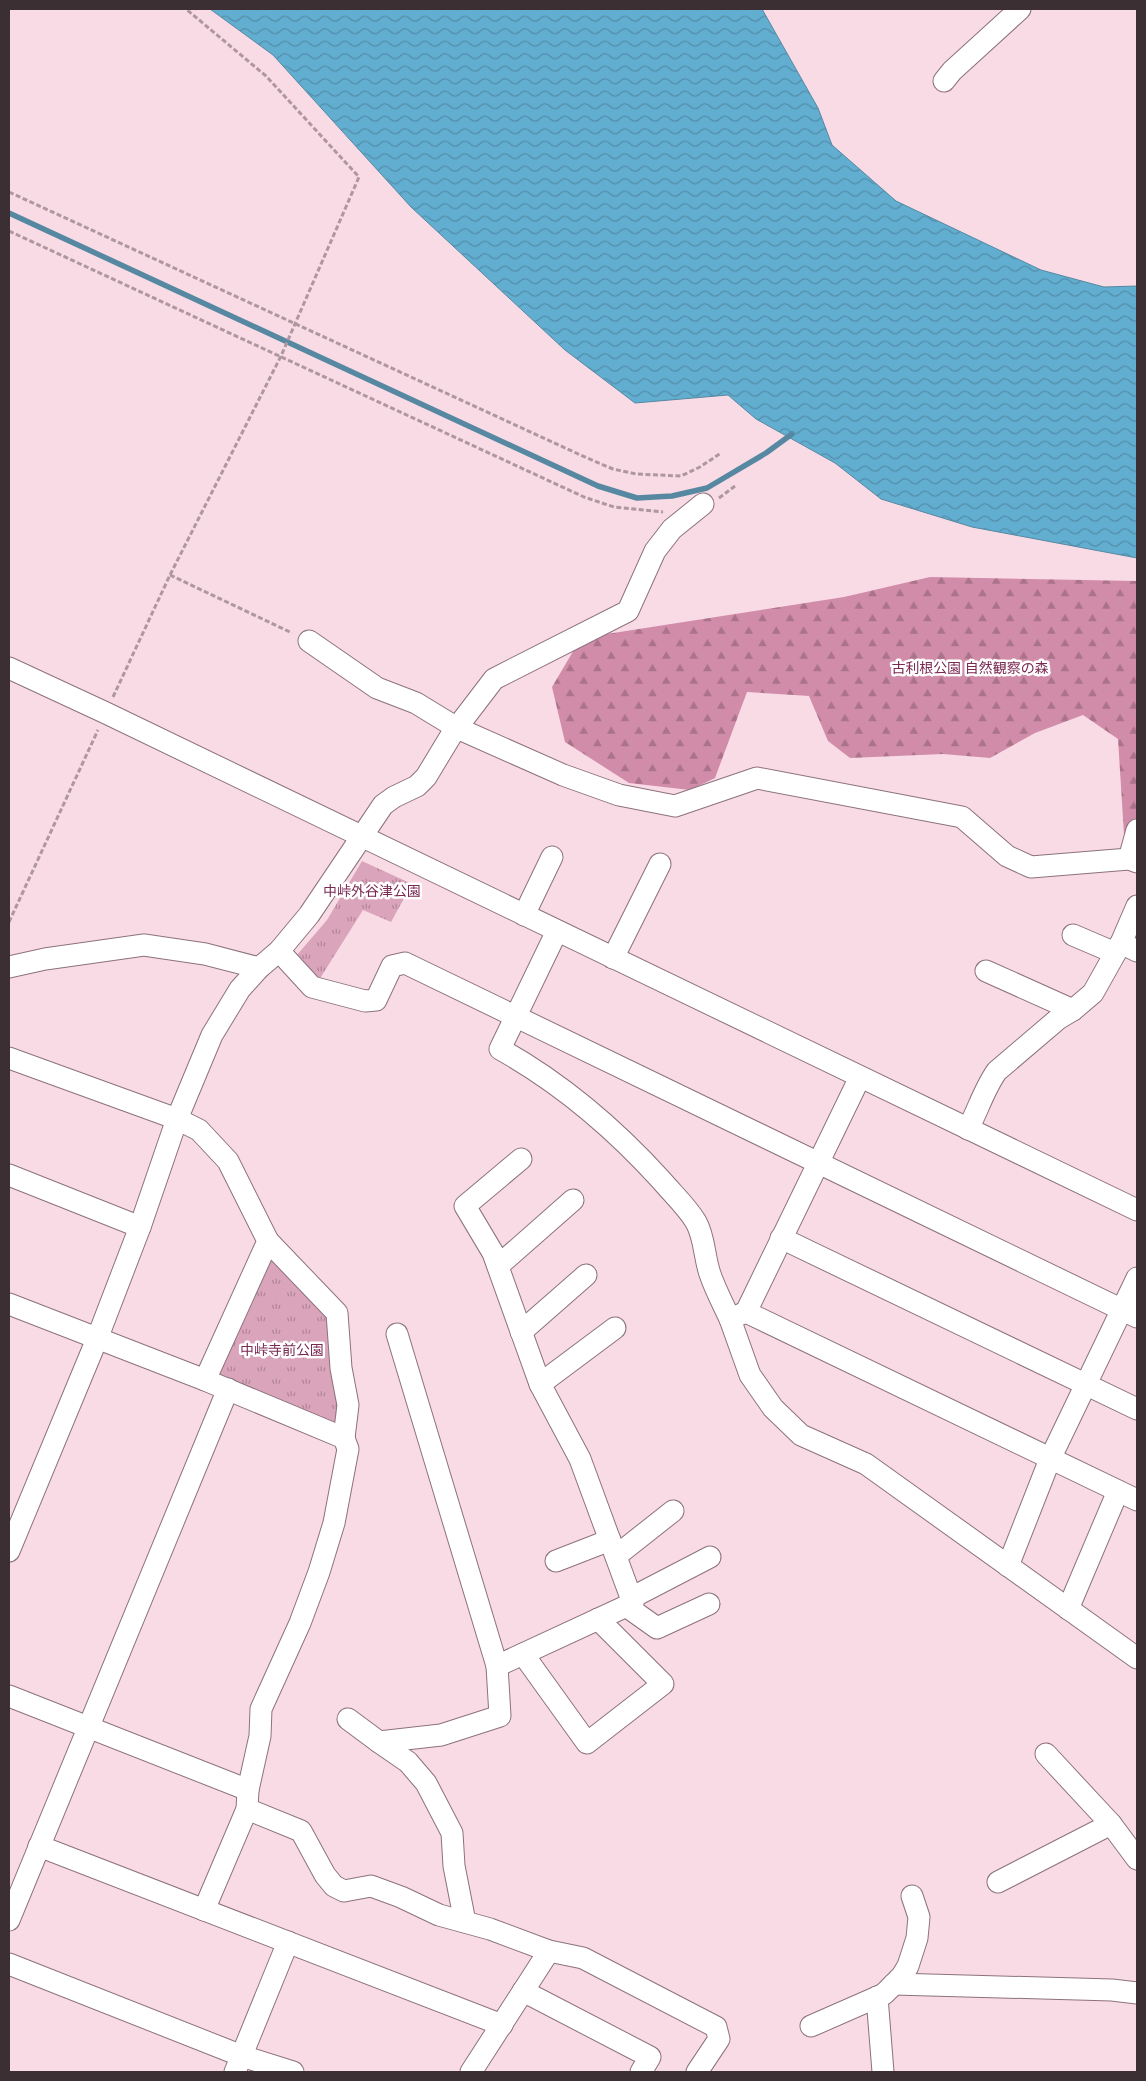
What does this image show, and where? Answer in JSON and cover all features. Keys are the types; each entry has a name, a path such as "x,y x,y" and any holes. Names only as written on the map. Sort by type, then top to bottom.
{"street":[{"path":"944,81 952,71 1020,9"},
{"path":"9,1551 97,1339 140,1228 177,1119 212,1035 240,989 258,968 279,951 309,915 383,805 394,797 417,786 426,777 457,728 494,679 628,611 655,551 672,529 704,504"},
{"path":"309,641 377,688 416,703 457,728 572,778 619,795 675,806 757,778 962,817 1007,856 1031,867 1133,861 1137,830"},
{"path":"9,668 1137,1210"},
{"path":"524,915 552,857"},
{"path":"613,958 660,864"},
{"path":"968,1129 990,1080 997,1071 1058,1019 1073,1010 1093,993 1124,949 1137,906"},
{"path":"557,930 500,1049 549,1079 583,1106 632,1148 679,1200 696,1223 704,1243 709,1273 738,1316 750,1375 773,1408 801,1435 866,1464 1068,1609 1136,1654"},
{"path":"1073,935 1124,949"},
{"path":"9,967 45,959 144,944 205,954 258,968"},
{"path":"279,951 312,987 365,1001 376,1000 392,966 405,963 817,1164 1130,1313"},
{"path":"986,971 1073,1010"},
{"path":"9,1058 177,1119 199,1130 228,1161 268,1241 337,1313 341,1368 348,1405 344,1438 348,1449 334,1523 300,1624 262,1709 260,1736 248,1799 204,1910"},
{"path":"738,1316 781,1238 860,1077"},
{"path":"521,1159 465,1206 498,1266 540,1384 580,1460 613,1548 629,1602 657,1628 709,1604"},
{"path":"9,1175 140,1228"},
{"path":"498,1266 572,1200"},
{"path":"781,1238 1137,1409"},
{"path":"205,1380 268,1241"},
{"path":"521,1332 586,1275"},
{"path":"1008,1566 1050,1459 1086,1384 1130,1313 1137,1278"},
{"path":"9,1304 228,1389 344,1438"},
{"path":"738,1316 1137,1500"},
{"path":"540,1384 616,1328"},
{"path":"379,1742 441,1734 500,1716 497,1666 397,1334"},
{"path":"9,1920 228,1389"},
{"path":"1068,1609 1118,1491"},
{"path":"556,1561 613,1548 673,1511"},
{"path":"497,1666 598,1619 710,1557"},
{"path":"523,1654 587,1743 663,1684 598,1619"},
{"path":"9,1696 87,1727 248,1799 301,1831 325,1876 334,1886 344,1891 371,1886 440,1915 490,1929 549,1951 583,1958 716,2027 719,2039 697,2072"},
{"path":"348,1719 408,1762 426,1783 452,1833 454,1866 465,1922"},
{"path":"1046,1754 1111,1824 1137,1859"},
{"path":"998,1882 1111,1824"},
{"path":"39,1846 502,2024"},
{"path":"811,2026 884,1994 908,1966 917,1938 919,1917 912,1896"},
{"path":"239,2064 288,1942"},
{"path":"471,2072 549,1951"},
{"path":"9,1964 239,2064 293,2072"},
{"path":"894,1984 1112,1990 1137,1993"},
{"path":"523,1991 650,2057 641,2072"},
{"path":"877,1997 883,2072"}],"path":[{"path":"9,922 170,575 281,356 359,176 266,76 186,9"},
{"path":"9,192 613,469 636,474 681,476 700,467 721,453"},
{"path":"9,231 584,497 614,507 634,510 663,512 671,510"},
{"path":"704,504 714,502 736,486"},
{"path":"170,575 309,641"}],"green space":[{"name":"古利根公園 自然観察の森","path":"930,577 1137,581 1137,853 1125,850 1118,739 1083,715 1035,733 990,758 943,754 850,758 828,741 809,696 747,692 715,778 690,790 629,783 565,742 552,687 581,638 844,597"},
{"name":"中峠外谷津公園","path":"362,861 412,884 391,922 363,910 319,980 297,955 327,920"},
{"name":"中峠寺前公園","path":"268,1241 337,1313 344,1438 205,1380"}],"water":[{"path":"210,9 762,9 818,108 832,145 896,201 1041,270 1104,287 1137,286 1137,558 972,527 881,499 835,463 756,419 728,395 635,403 565,350 411,207 273,55"}],"waterway":[{"path":"9,213 598,486 637,498 672,496 707,488 766,453 792,434"}]}
